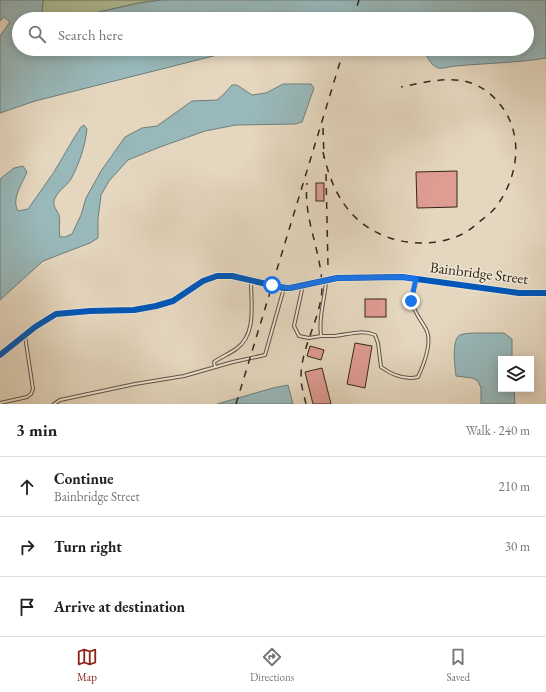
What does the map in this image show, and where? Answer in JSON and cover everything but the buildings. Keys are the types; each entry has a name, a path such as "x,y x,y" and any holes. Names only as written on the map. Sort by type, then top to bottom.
{"street":[{"name":"Bainbridge Street","path":"0,354 25,334 56,314 90,311 134,310 156,306 172,301 203,281 217,276 232,276 284,288 337,278 395,277 519,293 546,293"}],"lane":[{"path":"303,285 294,326 299,336 309,338 370,332 375,335 378,343 381,367 403,378 418,377 425,361 428,344 427,331 411,301 416,279"},
{"path":"214,367 214,362 237,348 248,336 250,325 251,280"},
{"path":"321,336 320,318 325,298 326,280"},
{"path":"54,404 60,400 135,384 184,376 233,362 265,355 284,288"},
{"path":"0,403 27,397 31,394 32,389 25,334"}],"green space":[{"path":"43,0 162,0 139,3 99,12 42,12"}],"water":[{"path":"0,0 43,0 42,12 12,12 12,56 213,56 35,101 0,113 0,36 10,22 4,17 0,21"},
{"path":"162,0 546,0 546,58 438,68 431,63 426,56 534,56 534,12 99,12 139,3"},
{"path":"283,84 311,84 314,88 302,122 295,124 236,125 205,131 128,160 109,181 101,195 98,219 98,238 90,243 43,261 0,300 0,179 14,168 23,166 27,172 16,197 16,206 18,211 28,209 54,172 81,127 84,125 87,129 83,149 74,173 54,201 60,218 60,237 65,237 72,234 81,215 86,198 101,171 125,137 142,128 157,126 192,101 217,100 232,85 237,85 252,95 266,93"},
{"path":"470,333 504,333 512,339 512,356 498,356 498,392 514,392 515,404 481,404 481,388 478,381 472,378 456,376 454,354 455,342 460,335"},
{"path":"288,385 293,404 217,404 273,388"}],"railway":[{"path":"355,12 359,0"},
{"path":"236,404 342,56"},
{"path":"323,152 337,193 344,205 353,215 376,232 398,240 424,243 450,239 471,229 496,207 511,180 516,154 515,140 507,115 492,95 474,84 464,81 441,80 401,87"},
{"path":"323,128 324,158"},
{"path":"326,174 328,266"},
{"path":"306,404 301,380 302,366 307,343 318,311 322,288 319,261 308,210 306,196 307,183"}],"cycle path":[{"path":"0,355 35,327 56,314 90,311 134,310 156,306 173,301 203,281 217,276 232,276 284,288 337,278 402,277 519,293 546,293"}],"route":[{"path":"272,285 290,288 337,278 402,277 416,279 411,301"}]}
